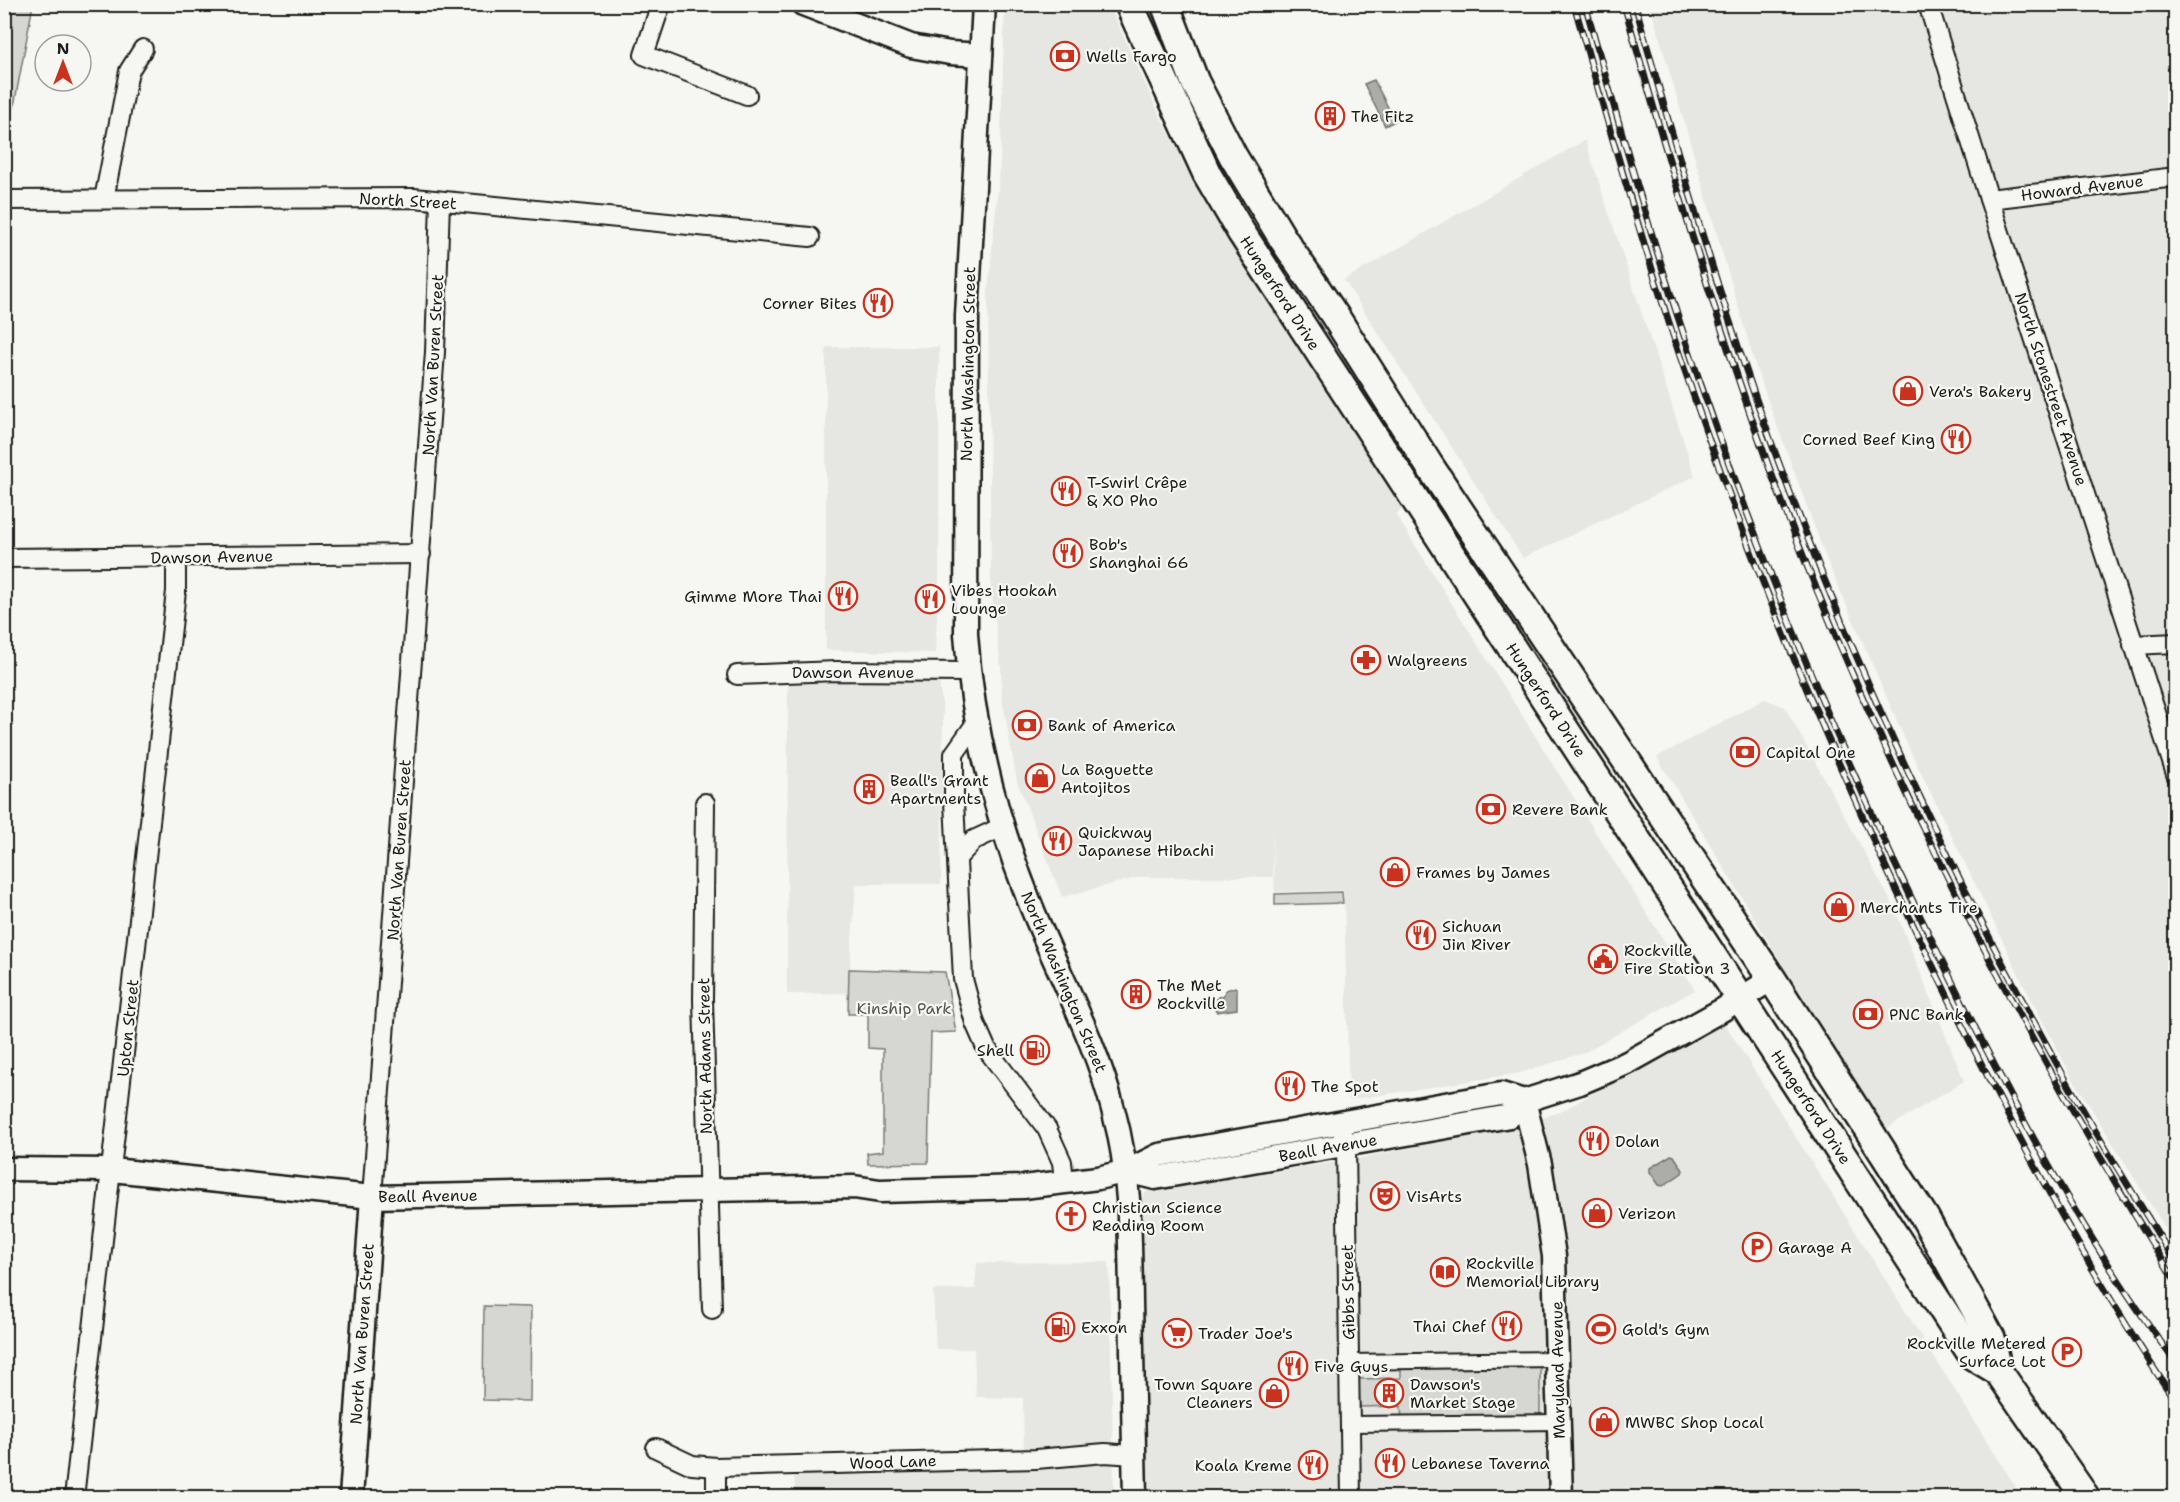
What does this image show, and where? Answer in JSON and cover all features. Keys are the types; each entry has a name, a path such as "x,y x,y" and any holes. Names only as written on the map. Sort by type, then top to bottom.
{"main road":[{"name":"Hungerford Drive","path":"1129,4 1166,88 1240,232 1973,1356 1998,1371"},
{"name":"Hungerford Drive","path":"1165,4 1195,82 1233,156 1283,239 1335,316 1429,465 1772,979 1925,1218 1991,1338 1998,1371 2086,1497"},
{"path":"1217,191 1249,209 1268,237 1283,239"},
{"path":"1268,274 1295,275 1322,311 1326,315 1335,316"}],"street":[{"path":"661,4 644,55 747,95"},
{"path":"803,4 911,46 950,53 981,55"},
{"name":"North Washington Street","path":"984,4 970,247 966,374 966,633 969,672 976,723 1002,827 1028,898 1098,1059 1114,1110 1126,1171 1130,1210 1135,1497"},
{"name":"North Stonestreet Avenue","path":"1928,4 2175,774"},
{"path":"104,199 129,71 143,49"},
{"name":"Howard Avenue","path":"1989,200 2175,177"},
{"name":"North Street","path":"4,200 414,198 810,237"},
{"name":"North Van Buren Street","path":"351,1497 437,320 441,202"},
{"name":"Dawson Avenue","path":"4,558 420,554"},
{"name":"Upton Street","path":"74,1497 176,591 176,557"},
{"path":"2133,645 2175,643"},
{"name":"Dawson Avenue","path":"738,675 836,671 969,672"},
{"path":"976,723 954,754 963,979 975,1023 986,1048 1040,1119 1051,1138 1062,1162 1061,1181"},
{"name":"North Adams Street","path":"705,803 703,1000 712,1309"},
{"path":"957,858 974,840 1002,827"},
{"name":"Beall Avenue","path":"4,1169 112,1170 372,1197 854,1186 880,1176 1041,1173 1061,1181 1098,1178 1126,1171 1155,1178 1501,1094 1524,1101 1580,1083 1627,1063 1772,979"},
{"name":"Maryland Avenue","path":"1524,1101 1540,1164 1553,1243 1561,1497"},
{"name":"Gibbs Street","path":"1343,1134 1351,1497"},
{"path":"1348,1362 1557,1359"},
{"path":"1349,1424 1559,1422"},
{"name":"Wood Lane","path":"656,1448 692,1465 716,1467 1036,1459 1106,1453 1134,1455"},
{"path":"716,1467 716,1497"}],"shaded area":[{"path":"1005,5 1109,5 1161,118 1188,169 1402,509 1396,515 1695,990 1583,1053 1520,1073 1349,1100 1344,890 1275,892 1272,827 1273,877 1140,877 1062,897 1017,781 1002,698 1001,668 991,588 988,293 1000,166"},
{"path":"1650,5 2175,5 2175,1244 2072,1077 2030,997 1908,746 1826,558 1757,371"},
{"path":"1374,80 1395,121 1385,126 1364,84"},
{"path":"1585,140 1695,476 1523,558 1344,280"},
{"path":"826,347 939,347 939,580 935,653 826,650"},
{"path":"788,682 939,682 943,712 941,884 856,884 848,993 787,994"},
{"path":"1765,699 1785,707 1893,905 1964,1081 1883,1131 1657,757"},
{"path":"1235,987 1237,989 1237,1009 1217,1012 1213,1006 1218,997 1223,996 1226,990"},
{"path":"1723,1021 2022,1497 1148,1497 1142,1200 1144,1192 1350,1160 1501,1130 1560,1112"},
{"path":"1671,1155 1683,1170 1682,1173 1663,1186 1659,1185 1650,1172 1650,1168"},
{"path":"1109,1262 1114,1497 795,1497 794,1465 1024,1459 1023,1398 976,1397 974,1349 936,1349 933,1290 975,1289 977,1263"}],"green space":[{"path":"4,5 33,5 5,154"},
{"path":"1342,892 1343,903 1275,905 1275,894"},
{"name":"Kinship Park","path":"849,969 945,972 956,1032 931,1033 928,1163 868,1164 867,1153 883,1151 883,1049 868,1048 868,1014 848,1014"},
{"path":"484,1306 531,1307 530,1401 483,1400"},
{"path":"1540,1362 1540,1420 1402,1422 1401,1406 1359,1407 1359,1379 1401,1378 1401,1364"}],"railway":[{"path":"1574,4 1626,185 1683,365 1773,608 1840,767 1912,923 2002,1104 2056,1205 2114,1305 2176,1402"},
{"path":"1585,4 1650,229 1720,440 1778,594 1842,746 1910,895 1971,1020 2024,1121 2111,1269 2176,1363"},
{"path":"1624,4 1657,121 1729,352 1769,467 1854,678 1951,885 2004,986 2059,1086 2176,1282"},
{"path":"1635,4 1685,179 1759,409 1845,630 1917,790 1995,948 2079,1103 2176,1263"}],"place":[{"name":"Wells Fargo","path":"1065,56"},
{"name":"The Fitz","path":"1330,116"},
{"name":"Corner Bites","path":"878,303"},
{"name":"Vera's Bakery","path":"1908,391"},
{"name":"Corned Beef King","path":"1956,439"},
{"name":"T-Swirl Crêpe & XO Pho","path":"1066,491"},
{"name":"Bob's Shanghai 66","path":"1068,553"},
{"name":"Gimme More Thai","path":"843,596"},
{"name":"Vibes Hookah Lounge","path":"930,599"},
{"name":"Walgreens","path":"1366,660"},
{"name":"Bank of America","path":"1027,725"},
{"name":"Capital One","path":"1745,752"},
{"name":"La Baguette Antojitos","path":"1040,778"},
{"name":"Beall's Grant Apartments","path":"869,789"},
{"name":"Revere Bank","path":"1491,809"},
{"name":"Quickway Japanese Hibachi","path":"1057,841"},
{"name":"Frames by James","path":"1395,872"},
{"name":"Merchants Tire","path":"1839,907"},
{"name":"Sichuan Jin River","path":"1421,935"},
{"name":"Rockville Fire Station 3","path":"1603,959"},
{"name":"The Met Rockville","path":"1136,994"},
{"name":"PNC Bank","path":"1868,1014"},
{"name":"Shell","path":"1035,1050"},
{"name":"The Spot","path":"1290,1086"},
{"name":"Dolan","path":"1594,1141"},
{"name":"VisArts","path":"1385,1196"},
{"name":"Verizon","path":"1597,1213"},
{"name":"Christian Science Reading Room","path":"1071,1216"},
{"name":"Garage A","path":"1757,1247"},
{"name":"Rockville Memorial Library","path":"1445,1272"},
{"name":"Thai Chef","path":"1507,1326"},
{"name":"Exxon","path":"1060,1327"},
{"name":"Gold's Gym","path":"1601,1329"},
{"name":"Trader Joe's","path":"1177,1333"},
{"name":"Rockville Metered Surface Lot","path":"2067,1352"},
{"name":"Five Guys","path":"1293,1366"},
{"name":"Town Square Cleaners","path":"1274,1393"},
{"name":"Dawson's Market Stage","path":"1389,1393"},
{"name":"MWBC Shop Local","path":"1604,1422"},
{"name":"Lebanese Taverna","path":"1390,1463"},
{"name":"Koala Kreme","path":"1313,1465"}]}
